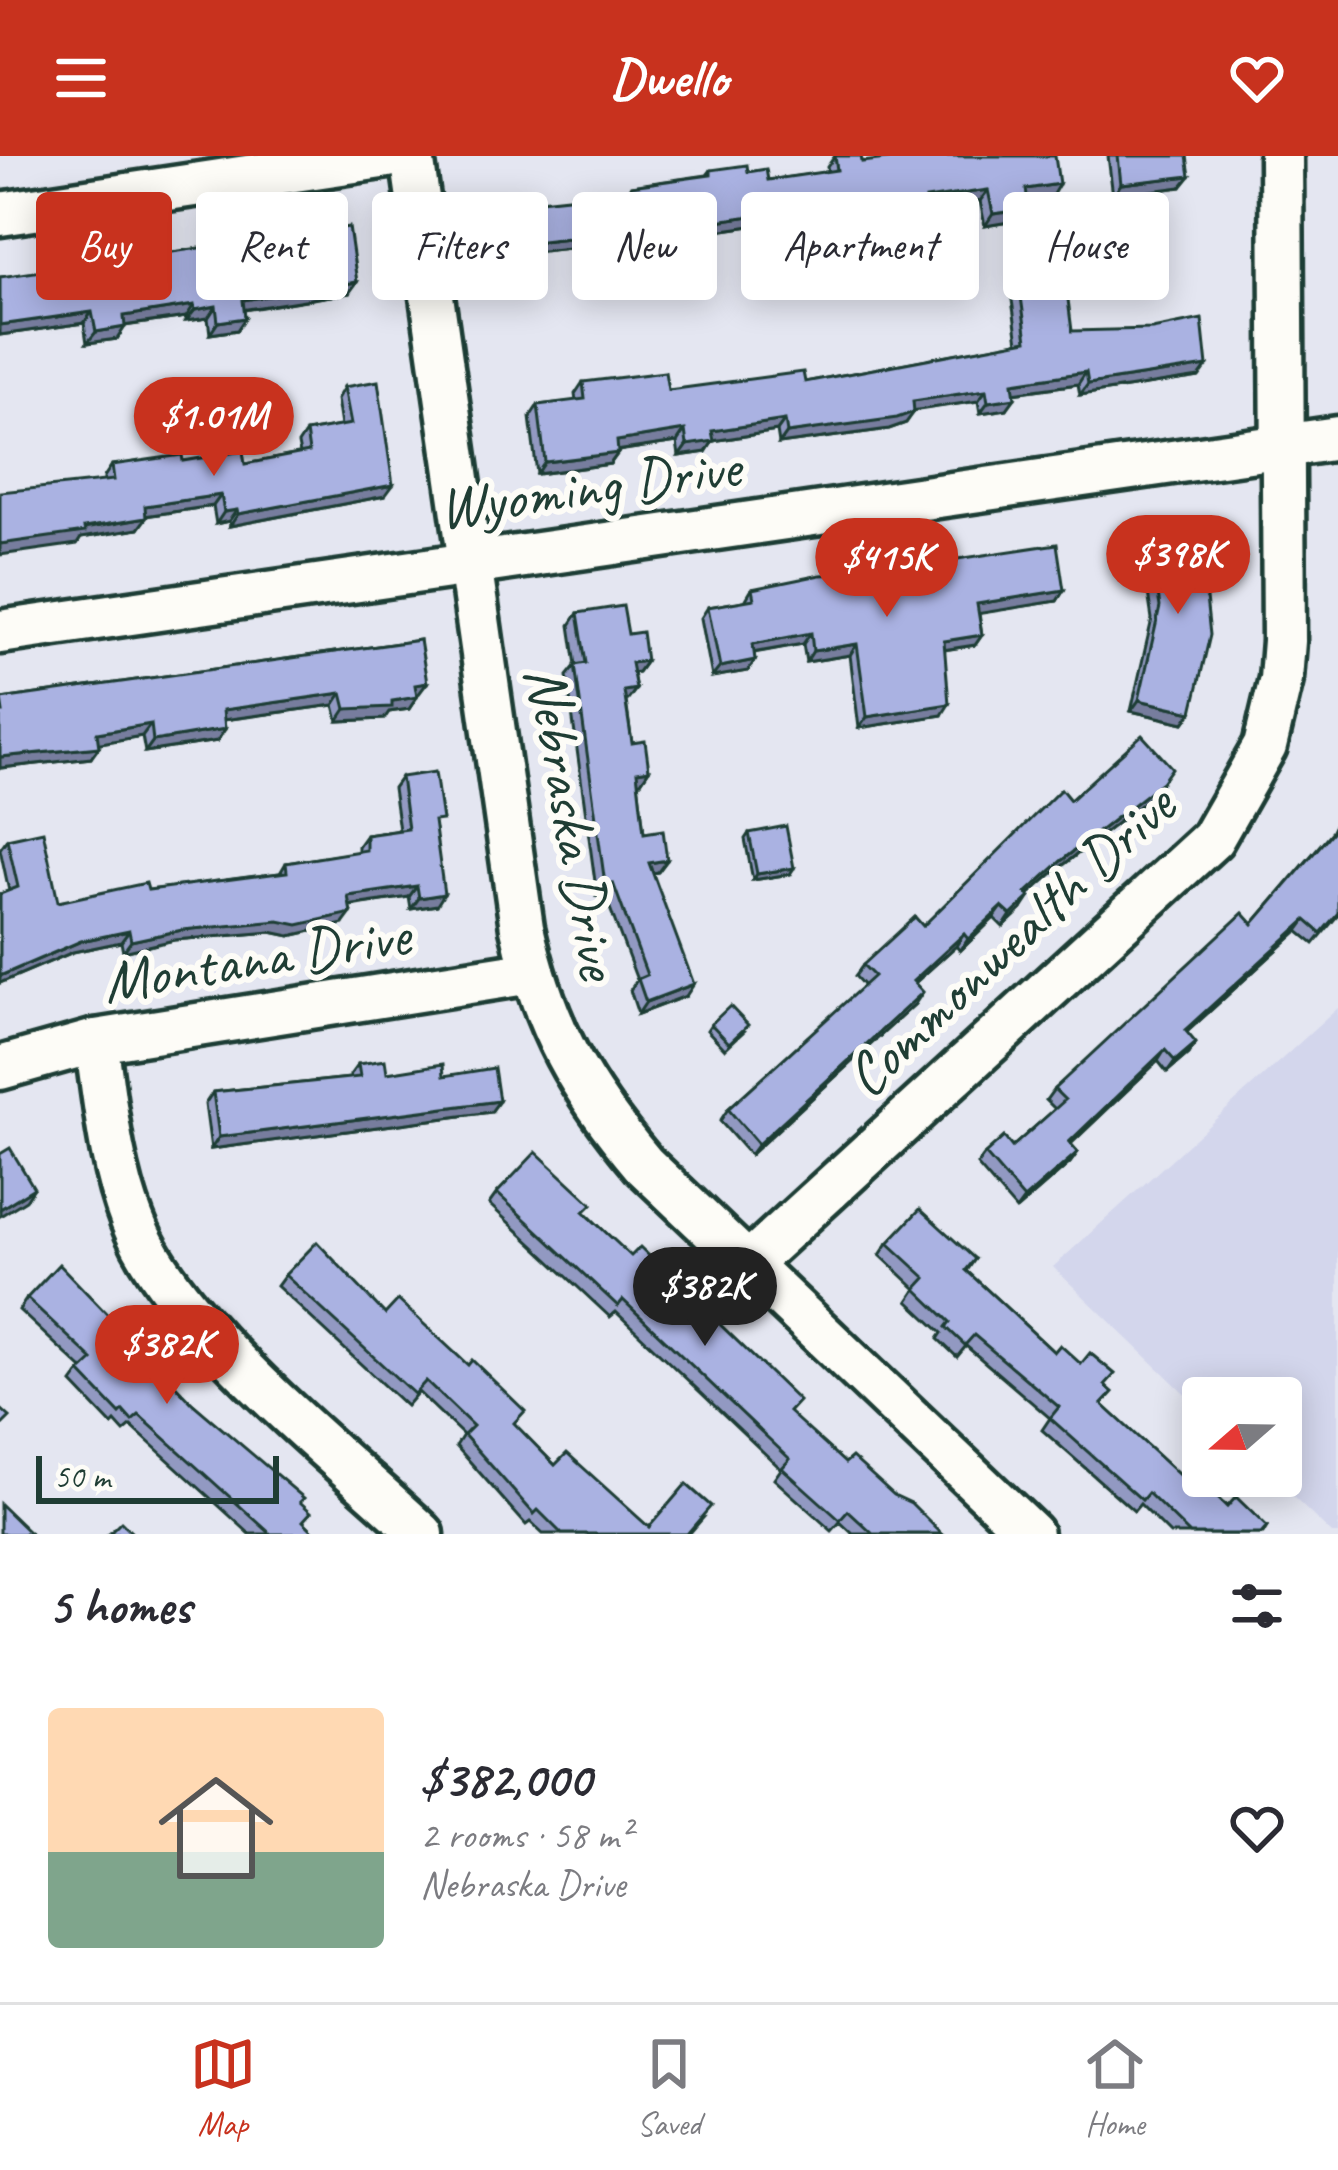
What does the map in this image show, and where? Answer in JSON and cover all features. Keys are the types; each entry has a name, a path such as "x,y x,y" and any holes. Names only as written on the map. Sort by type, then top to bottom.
{"street":[{"path":"0,214 388,156"},
{"name":"Nebraska Drive","path":"412,156 532,972 556,1043 595,1108 644,1165 1031,1534"},
{"name":"Commonwealth Drive","path":"748,1264 1190,863 1238,802 1265,746 1281,679 1281,156"},
{"name":"Wyoming Drive","path":"0,632 1338,439"},
{"name":"Montana Drive","path":"0,1068 96,1041 532,972"},
{"path":"96,1041 120,1180 132,1222 162,1279 207,1332 422,1534"}],"shaded area":[{"path":"1338,1008 1338,1534 1332,1534 1293,1497 1302,1497 1302,1377 1182,1377 1182,1391 1053,1267"}],"building":[{"path":"835,156 861,156 862,162 911,156 1055,156 1059,184 1003,192 1003,213 993,214 988,190 741,192 741,217 717,221 717,192 631,192 631,186 747,165 748,172 766,169 768,180 837,170"},
{"path":"1118,156 1187,156 1190,176 1121,184"},
{"path":"572,197 572,238 548,240 548,199"},
{"path":"348,227 357,282 348,283"},
{"path":"196,249 196,300 243,300 245,318 218,322 216,306 195,310 194,305 124,316 125,327 96,332 92,312 0,325 0,277 36,272 36,300 172,300 172,252"},
{"path":"1021,300 1068,300 1072,331 1152,329 1202,319 1207,366 1088,384 1086,372 1013,383 1015,398 988,402 986,390 913,401 914,412 897,418 787,433 785,420 712,431 714,441 687,445 685,430 617,441 618,453 545,462 538,405 585,399 583,382 665,372 668,390 803,372 805,382 1027,340"},
{"path":"378,381 393,485 238,514 237,510 224,512 221,495 145,506 146,518 0,544 0,492 114,480 112,465 182,455 183,461 243,451 245,464 309,452 306,432 351,424 344,387"},
{"path":"1197,521 1199,542 1207,541 1210,569 1203,570 1210,635 1192,712 1139,700 1160,607 1148,527"},
{"path":"1057,544 1064,590 977,604 982,635 944,641 949,704 867,717 857,644 813,651 811,633 753,644 755,660 720,667 708,607 754,599 752,589 820,575 875,572 877,583 932,575 930,568 945,566 944,561"},
{"path":"623,606 628,634 642,632 646,661 631,663 636,689 624,691 632,743 645,741 649,770 637,772 644,833 663,830 667,860 649,863 694,984 646,1002 638,979 647,975 613,883 605,884 575,665 586,663 578,613"},
{"path":"420,640 427,683 415,685 417,697 392,701 392,707 346,709 342,693 223,710 225,729 153,741 151,724 97,733 99,747 0,757 1,699"},
{"path":"1142,735 1172,768 1162,782 1061,861 1026,893 1030,897 1011,915 1002,907 968,939 964,934 913,981 923,992 758,1144 728,1109 874,976 863,965 915,917 923,926 1061,789 1070,800"},
{"path":"435,772 442,820 434,821 444,894 419,898 417,886 348,896 351,913 298,925 279,921 182,930 131,941 129,931 81,941 0,976 0,894 18,887 7,839 43,831 58,902 146,883 148,890 287,872 286,863 366,850 366,835 408,829 401,777"},
{"path":"1338,825 1338,913 1321,933 1306,920 1185,1030 1196,1043 1175,1061 1165,1050 1069,1142 1078,1152 1024,1199 985,1154 1004,1137 1012,1147 1065,1100 1054,1089 1243,913 1253,924"},
{"path":"786,826 794,868 757,874 749,833"},
{"path":"730,1006 748,1025 729,1043 711,1024"},
{"path":"385,1060 387,1073 443,1064 444,1076 494,1068 499,1101 219,1137 213,1092 360,1077 358,1064"},
{"path":"10,1148 34,1188 0,1209 0,1154"},
{"path":"536,1152 592,1204 584,1212 631,1256 640,1247 799,1401 789,1412 845,1463 852,1457 942,1534 873,1534 848,1511 840,1520 782,1468 790,1459 623,1300 618,1306 497,1193"},
{"path":"920,1209 975,1259 966,1270 1054,1352 1060,1345 1081,1364 1090,1353 1115,1374 1105,1385 1113,1392 1102,1404 1182,1478 1182,1497 1217,1497 1227,1507 1236,1497 1267,1527 1261,1534 1190,1534 1148,1493 1142,1500 1050,1418 1059,1407 974,1335 965,1345 946,1327 950,1322 916,1289 926,1278 888,1243"},
{"path":"317,1242 385,1314 398,1300 468,1365 472,1360 525,1411 514,1423 555,1465 567,1453 649,1527 686,1484 711,1506 687,1534 562,1534 538,1510 534,1514 464,1435 473,1426 426,1381 414,1394 285,1275"},
{"path":"59,1264 193,1404 304,1498 300,1502 311,1512 303,1521 316,1534 271,1534 139,1415 132,1421 123,1411 120,1414 80,1372 93,1360 27,1298"},
{"path":"0,1408 10,1417 0,1427"},
{"path":"0,1504 31,1534 0,1534"},
{"path":"121,1522 133,1534 109,1534"}]}
